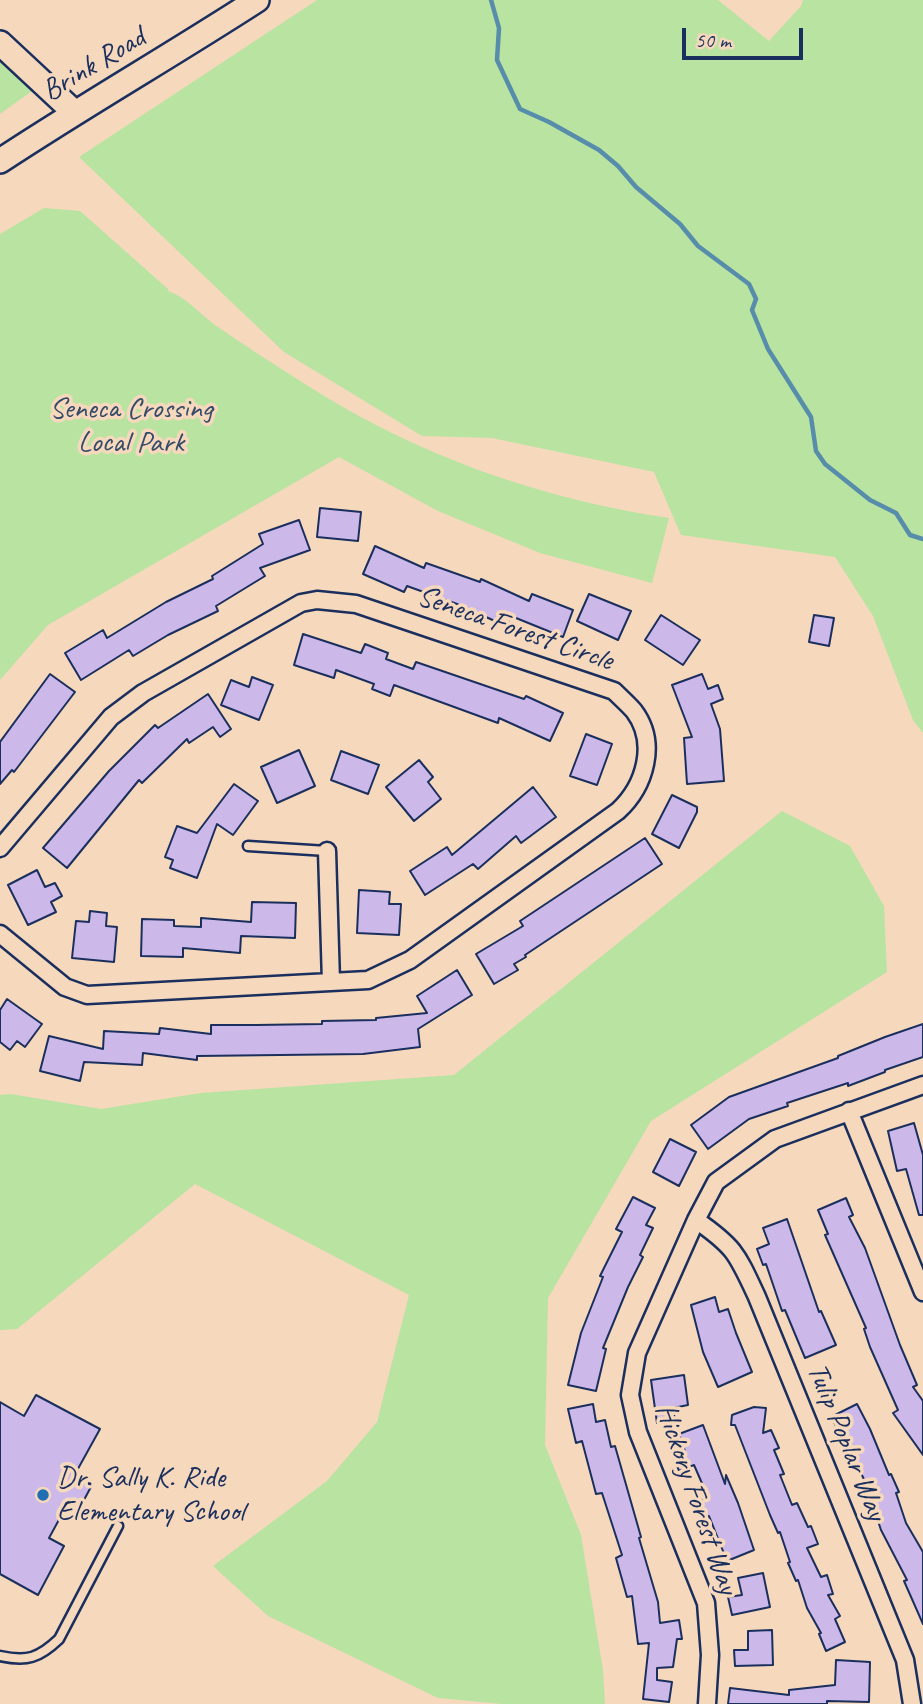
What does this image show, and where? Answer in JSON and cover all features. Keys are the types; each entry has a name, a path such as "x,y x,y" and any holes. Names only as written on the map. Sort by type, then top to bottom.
{"main road":[{"name":"Brink Road","path":"0,161 74,112 257,0"},
{"path":"0,43 74,112"}],"street":[{"name":"Seneca Forest Circle","path":"0,848 111,718 143,693 301,603 317,600 356,604 614,691 635,713 647,742 645,773 629,800 618,811 410,960 368,980 87,995 65,987 0,934"},
{"path":"327,851 331,982"},
{"name":"Hickory Forest Way","path":"708,1704 710,1655 706,1603 638,1432 631,1395 637,1353 696,1220 716,1182 775,1139 923,1085"},
{"path":"849,1111 923,1292"},
{"name":"Tulip Poplar Way","path":"696,1220 725,1240 738,1255 905,1660 912,1704"}],"lane":[{"path":"248,846 327,851"},
{"path":"0,1656 13,1659 30,1658 45,1653 59,1639 118,1526"}],"green space":[{"path":"317,0 718,0 769,41 801,6 803,0 923,0 923,733 913,720 873,616 835,557 681,535 654,472 492,438 422,436 284,352 79,157"},
{"path":"0,43 43,83 0,114"},
{"name":"Seneca Crossing Local Park","path":"44,208 80,211 168,291 186,301 215,325 308,386 393,433 437,454 528,486 621,510 669,518 652,583 540,553 438,511 339,457 48,625 0,680 0,234"},
{"path":"782,811 850,846 884,906 887,972 651,1121 548,1298 545,1445 581,1535 603,1670 605,1704 502,1704 438,1698 268,1616 213,1566 327,1481 377,1422 409,1295 195,1184 17,1329 0,1330 0,1095 11,1094 101,1109 201,1093 454,1075"}],"building":[{"path":"320,508 361,512 358,541 317,537"},
{"path":"299,520 310,550 260,568 265,576 216,606 218,611 168,635 133,656 129,650 81,680 65,653 103,630 107,638 166,602 213,579 212,576 263,544 259,534"},
{"path":"375,546 424,568 426,563 480,582 481,579 529,601 532,594 573,610 563,637 511,616 506,626 457,604 407,586 404,592 363,574"},
{"path":"589,594 631,611 618,640 577,621"},
{"path":"661,615 700,640 683,665 645,640"},
{"path":"814,615 834,618 829,646 809,642"},
{"path":"303,634 361,653 365,644 388,653 386,659 413,669 416,662 524,699 526,696 563,713 550,741 499,718 498,723 394,685 390,696 372,689 374,684 336,670 334,678 294,665"},
{"path":"50,674 75,692 14,772 12,770 0,784 0,742"},
{"path":"702,674 708,689 718,685 723,699 711,704 720,729 724,781 687,784 684,738 692,737 672,685"},
{"path":"252,677 273,685 259,720 221,705 231,680 249,687"},
{"path":"208,694 231,729 220,737 213,727 189,743 187,739 142,783 139,780 67,868 43,848 109,771 155,725 158,728"},
{"path":"586,734 612,744 597,785 570,776"},
{"path":"299,750 315,786 277,803 261,767"},
{"path":"341,751 379,765 368,794 331,780"},
{"path":"419,760 433,777 428,782 441,799 414,821 386,787"},
{"path":"234,784 258,801 233,835 217,824 197,878 170,868 173,860 165,857 177,826 197,833"},
{"path":"533,787 556,817 521,843 516,836 478,869 473,864 425,895 410,871 447,847 452,855"},
{"path":"672,795 697,807 679,848 652,834"},
{"path":"645,838 662,864 525,955 526,957 514,964 518,970 494,984 476,954 523,926 520,921"},
{"path":"37,870 45,887 55,883 62,896 51,902 56,912 28,925 8,885"},
{"path":"359,890 390,892 389,904 401,904 399,935 357,933"},
{"path":"252,902 296,903 295,938 241,936 240,953 183,948 183,957 141,956 142,919 174,920 174,926 201,927 201,918 251,922"},
{"path":"90,911 107,913 106,926 117,927 114,962 72,958 76,921 89,922"},
{"path":"457,970 472,995 418,1029 420,1047 363,1054 197,1056 197,1060 143,1053 142,1065 84,1062 80,1081 40,1071 49,1036 103,1049 104,1031 159,1034 160,1028 211,1034 211,1025 322,1024 322,1021 376,1020 427,1013 417,996"},
{"path":"7,999 42,1024 25,1047 17,1041 10,1050 0,1042 0,1010"},
{"path":"923,1024 923,1057 848,1086 848,1083 787,1103 788,1106 749,1119 708,1149 691,1125 729,1097"},
{"path":"914,1123 923,1155 923,1215 919,1215 906,1169 897,1171 888,1131"},
{"path":"670,1139 696,1152 679,1186 653,1172"},
{"path":"633,1197 655,1208 646,1225 653,1228 640,1255 643,1257 603,1348 606,1349 596,1391 568,1385 581,1333 603,1277 600,1276 622,1232 616,1229"},
{"path":"846,1198 853,1215 849,1217 865,1248 917,1385 913,1387 923,1401 923,1455 893,1413 898,1410 825,1235 828,1234 818,1210"},
{"path":"787,1219 819,1312 821,1311 836,1345 805,1358 785,1310 782,1311 766,1264 763,1265 757,1249 769,1244 763,1228"},
{"path":"715,1297 719,1312 728,1309 752,1372 718,1387 703,1352 691,1305"},
{"path":"684,1375 688,1405 673,1408 675,1420 657,1423 651,1380"},
{"name":"Dr. Sally K. Ride Elementary School","path":"36,1395 100,1429 74,1476 92,1485 78,1511 67,1505 49,1538 64,1546 38,1595 0,1574 0,1402 24,1416"},
{"path":"593,1404 596,1422 605,1420 611,1447 615,1446 658,1602 660,1623 679,1620 682,1639 677,1639 673,1667 657,1668 657,1680 672,1682 669,1702 643,1699 649,1643 638,1644 632,1596 627,1597 616,1558 622,1555 602,1493 596,1494 582,1441 576,1443 568,1409"},
{"path":"857,1404 899,1492 896,1493 906,1523 923,1552 923,1624 904,1581 907,1580 881,1530 874,1509 877,1508 846,1432 841,1435 831,1417"},
{"path":"754,1407 766,1408 763,1433 771,1430 779,1448 774,1450 784,1474 780,1475 792,1505 797,1503 808,1527 811,1526 818,1544 807,1548 821,1577 827,1575 833,1594 828,1595 840,1616 835,1619 845,1642 826,1651 819,1634 821,1633 788,1563 790,1562 780,1532 778,1533 770,1515 735,1425 731,1425 732,1415"},
{"path":"703,1425 725,1484 726,1475 738,1503 754,1550 727,1561 709,1516 702,1519 695,1503 708,1497 694,1465 679,1471 673,1455 685,1451 679,1434"},
{"path":"763,1573 770,1607 732,1615 728,1597 742,1595 738,1578"},
{"path":"772,1630 773,1665 735,1666 734,1650 748,1650 748,1631"},
{"path":"836,1660 870,1662 869,1702 728,1704 730,1688 789,1695 789,1690 835,1685"}],"waterway":[{"path":"491,0 499,28 497,60 520,109 599,150 618,166 636,187 680,224 698,246 749,284 756,299 752,310 768,349 811,417 816,451 825,464 870,500 896,513 910,535 923,539"}],"place":[{"name":"Dr. Sally K. Ride Elementary School","path":"43,1495"}]}
